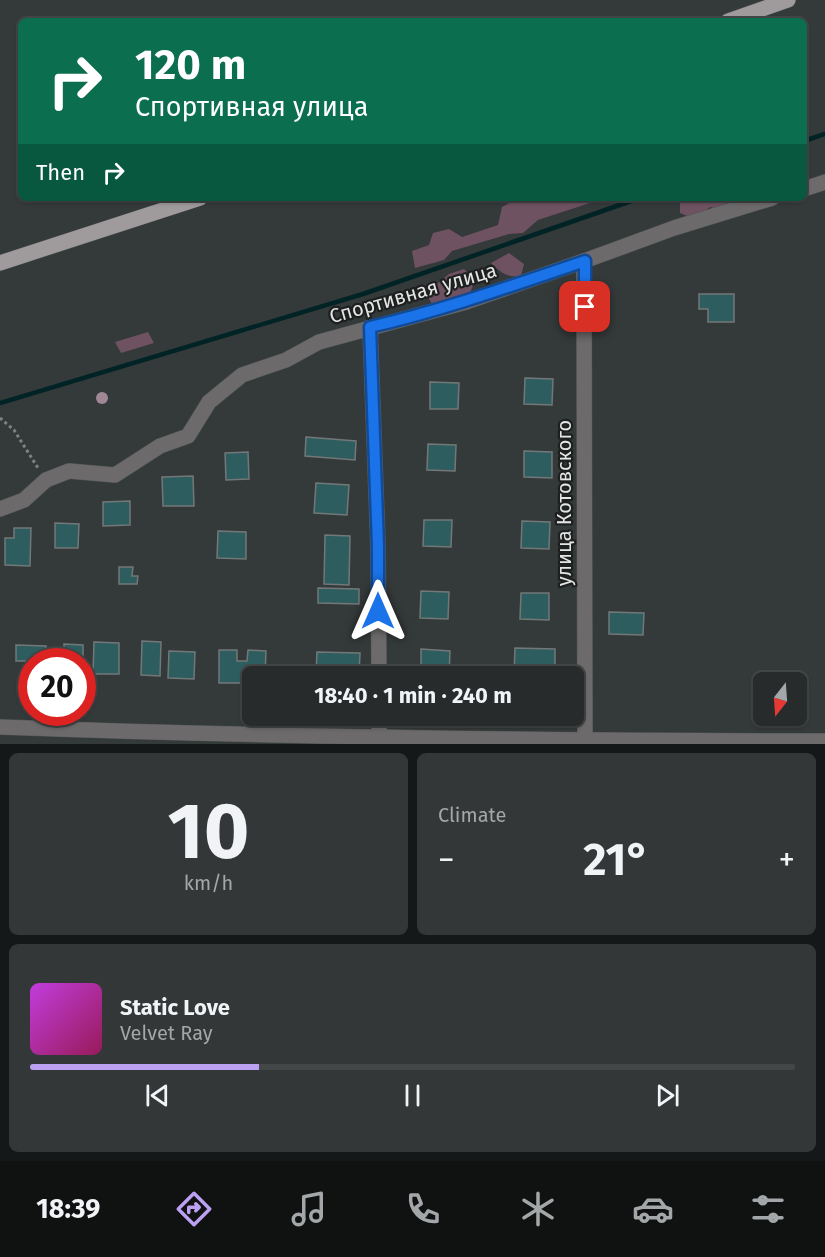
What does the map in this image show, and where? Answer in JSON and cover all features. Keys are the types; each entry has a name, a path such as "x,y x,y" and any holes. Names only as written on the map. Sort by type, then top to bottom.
{"main road":[{"path":"737,18 788,0"},
{"path":"0,263 191,201"}],"street":[{"path":"807,188 825,182"},
{"name":"Спортивная улица","path":"0,508 24,500 46,480 69,471 115,475 160,446 188,436 209,402 242,375 286,360 319,342 455,305 674,228 762,201"},
{"name":"улица Котовского","path":"585,261 585,742"},
{"path":"370,327 378,546 379,666"},
{"path":"379,726 379,737"},
{"path":"0,727 146,738 379,737 585,742 825,741"}],"path":[{"path":"0,418 14,430 46,480"}],"shaded area":[{"path":"513,201 596,201 538,220 523,233 509,234 452,251 444,260 415,268 412,251 429,245 433,233 449,229 462,237 498,225 502,207"},
{"path":"680,201 734,201 735,205 721,213 711,207 692,218 680,213"},
{"path":"509,253 524,264 521,276 504,274 491,263"},
{"path":"464,269 475,280 468,299 434,308 426,293 449,274"},
{"path":"148,332 154,343 121,353 115,342"}],"building":[{"path":"699,294 734,294 734,322 708,322 708,309 699,309"},
{"path":"525,378 553,379 552,405 524,404"},
{"path":"430,382 459,383 458,409 430,409"},
{"path":"306,437 356,441 355,460 305,456"},
{"path":"428,444 456,445 455,471 427,470"},
{"path":"524,451 552,452 552,478 524,477"},
{"path":"248,452 249,479 226,480 225,453"},
{"path":"193,476 194,506 163,506 162,477"},
{"path":"316,483 349,485 347,515 314,513"},
{"path":"130,501 130,525 103,526 103,502"},
{"path":"424,520 452,520 451,547 423,546"},
{"path":"522,521 550,522 549,549 521,548"},
{"path":"55,523 79,524 78,548 55,548"},
{"path":"14,528 31,528 30,566 5,565 5,538 14,538"},
{"path":"218,531 246,532 246,559 217,558"},
{"path":"325,535 350,536 349,585 324,584"},
{"path":"119,567 133,567 132,576 138,576 137,584 119,584"},
{"path":"318,588 359,589 359,604 318,603"},
{"path":"421,591 449,592 448,619 420,618"},
{"path":"521,593 549,593 549,620 520,619"},
{"path":"609,612 644,613 643,635 609,634"},
{"path":"142,641 161,642 160,676 141,675"},
{"path":"94,642 119,643 119,674 96,674 96,648 94,648"},
{"path":"64,644 83,645 83,648 64,648"},
{"path":"16,645 46,646 46,648 18,648 18,661 16,661"},
{"path":"515,648 555,649 555,666 514,666"},
{"path":"421,649 450,651 449,666 421,666"},
{"path":"219,650 237,650 237,661 247,661 248,650 266,651 265,666 242,666 242,683 219,683"},
{"path":"169,651 195,652 194,679 168,678"},
{"path":"317,652 360,653 359,666 316,666"}],"waterway":[{"path":"807,140 825,134"},
{"path":"0,403 363,294 631,201"}],"route":[{"path":"378,611 378,546 370,327 466,302 585,261 585,307"}]}
